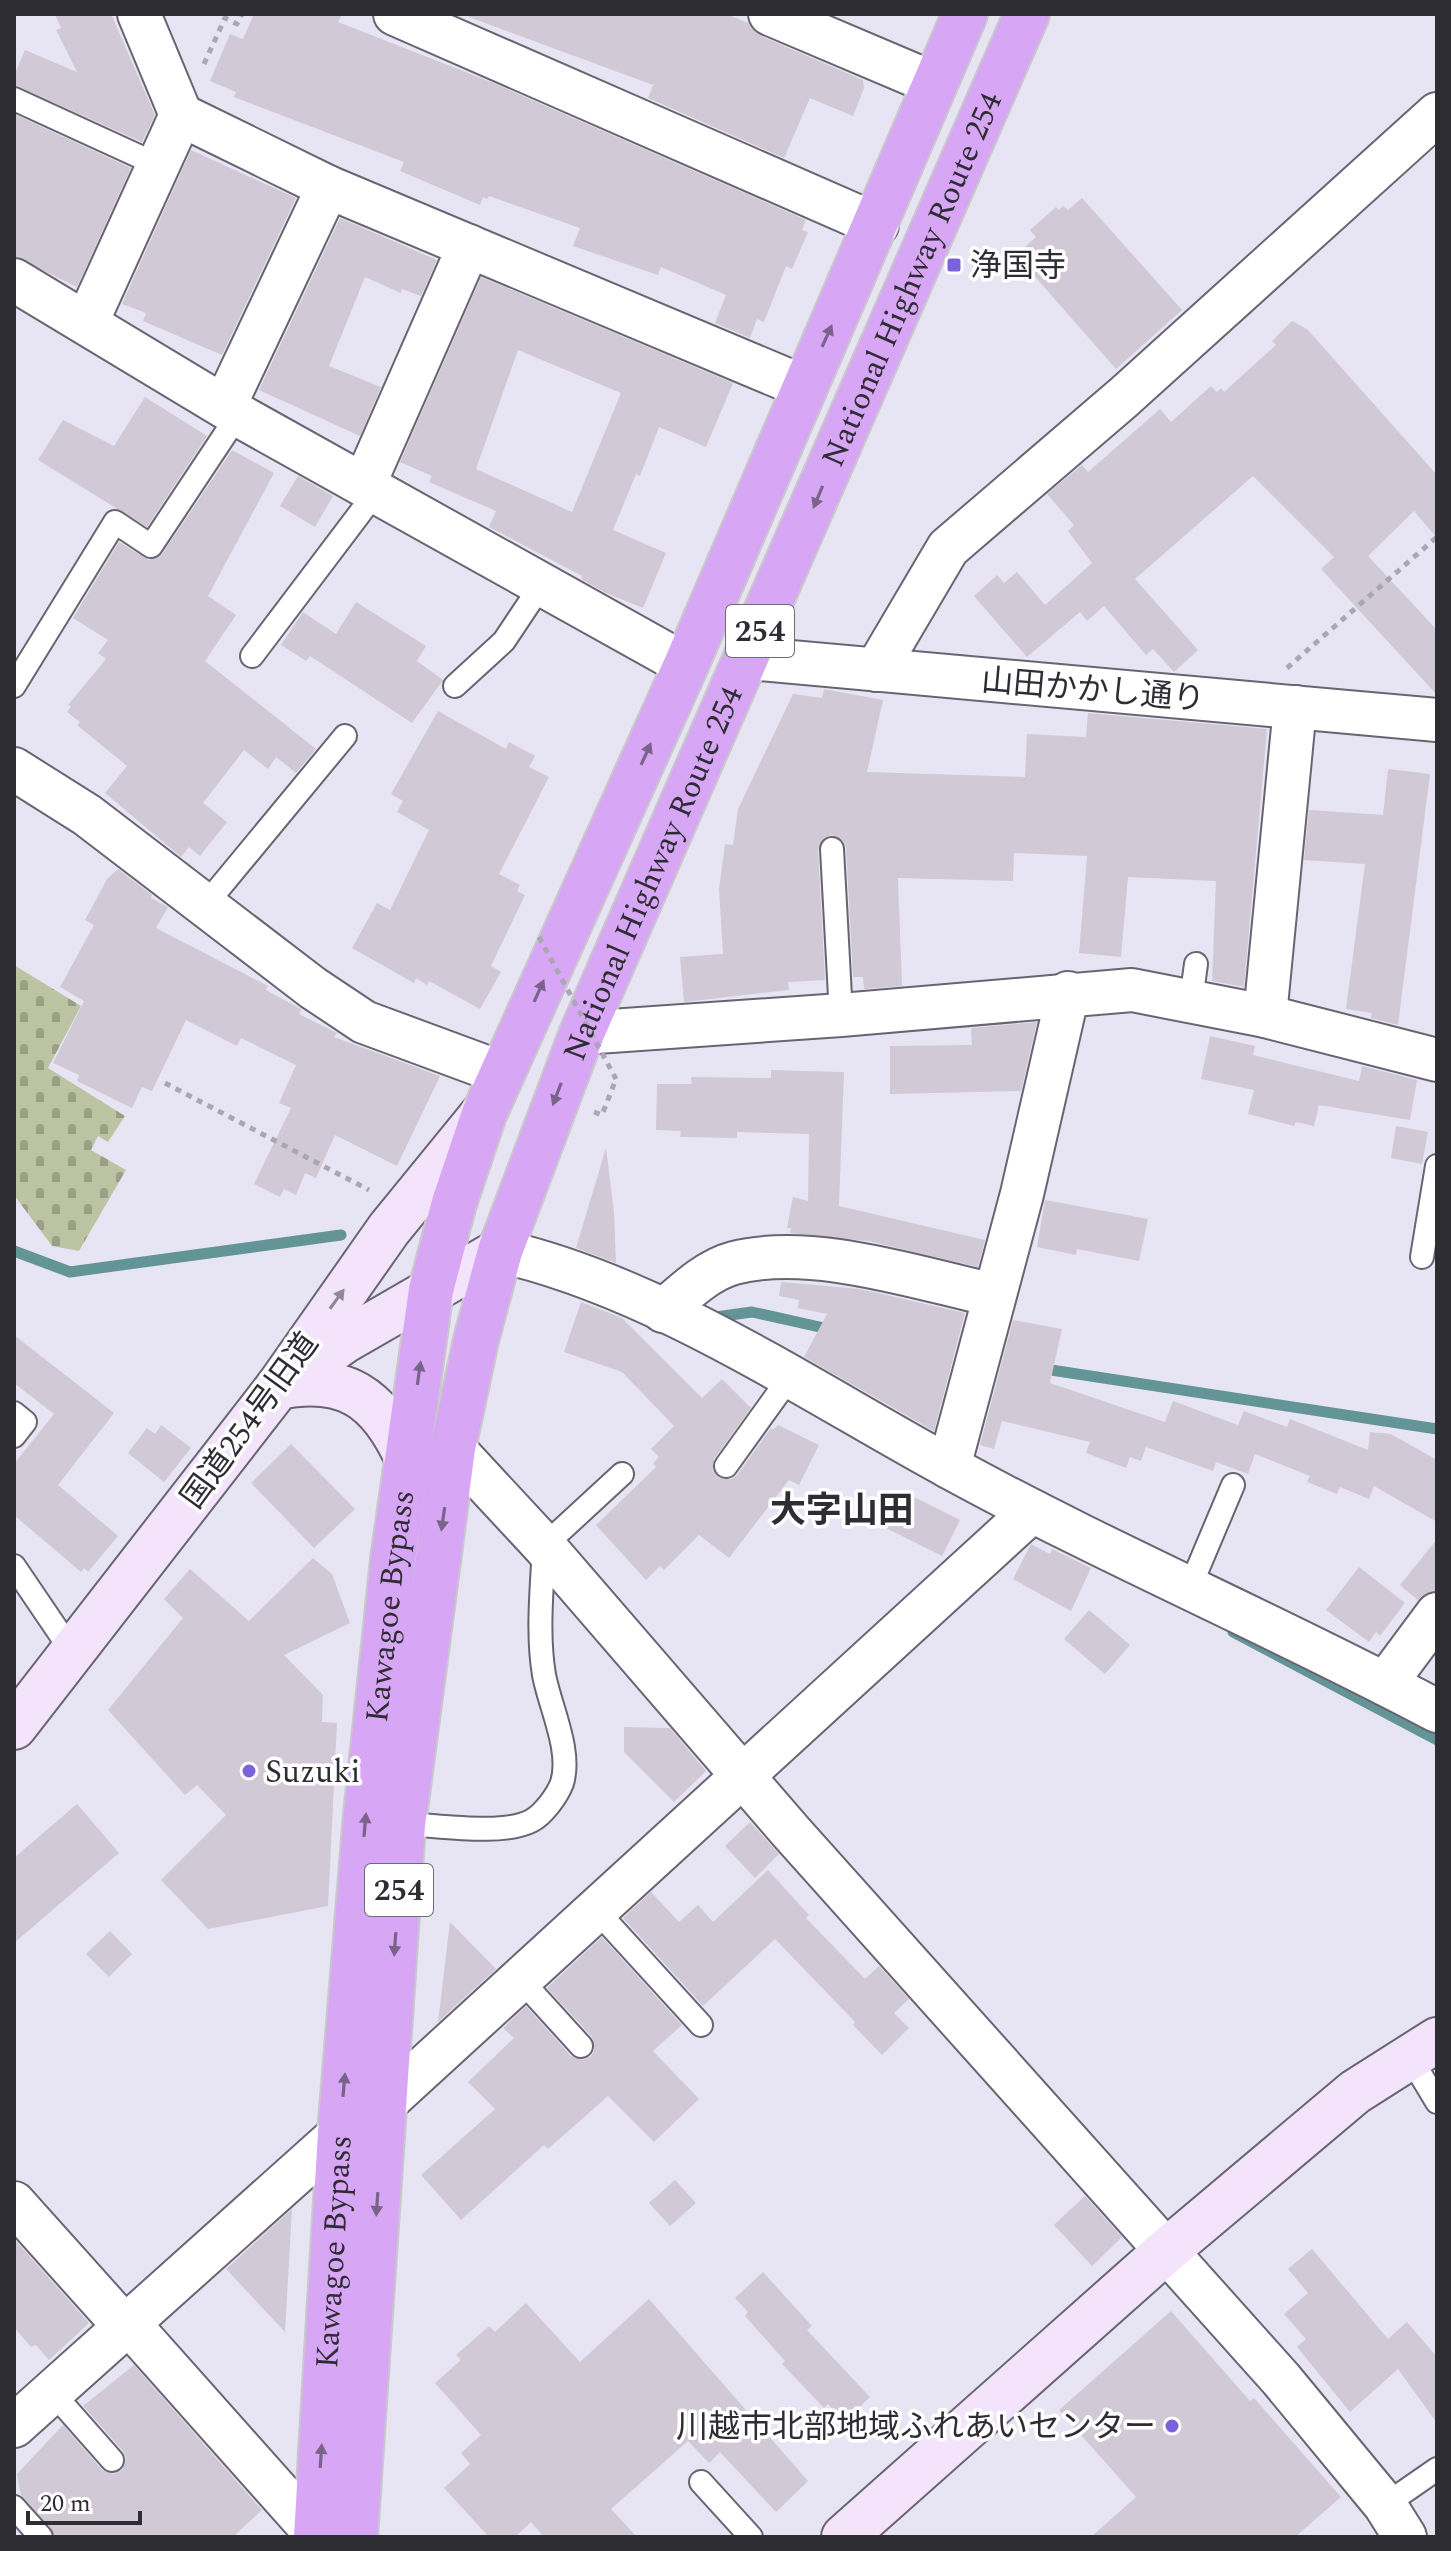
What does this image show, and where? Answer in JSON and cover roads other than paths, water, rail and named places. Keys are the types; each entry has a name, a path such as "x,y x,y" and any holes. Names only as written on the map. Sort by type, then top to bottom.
{"highway":[{"name":"National Highway Route 254","path":"484,1114 686,665 965,14"},
{"name":"National Highway Route 254","path":"500,1251 582,1033 1027,14"},
{"name":"Kawagoe Bypass","path":"329,2536 340,2134 366,1815 393,1560 431,1290 454,1203 484,1114"},
{"name":"Kawagoe Bypass","path":"329,2536 384,2104 403,1824 423,1654 453,1448 500,1251"}],"street":[{"path":"87,322 158,165 175,100 139,14"},
{"path":"395,14 877,225"},
{"path":"770,14 935,84"},
{"path":"175,100 328,187 804,387"},
{"path":"876,670 948,548 1124,397 1437,114"},
{"path":"232,410 328,187"},
{"path":"370,488 469,246"},
{"path":"18,290 87,322 232,410 686,665"},
{"name":"山田かかし通り","path":"748,658 1437,720"},
{"path":"1265,1016 1295,707"},
{"path":"14,769 87,815 313,988 364,1022 502,1073"},
{"path":"582,1033 841,1015 1194,982 1265,1016 1437,1060"},
{"path":"949,1467 1022,1194 1068,993"},
{"name":"国道254号旧道","path":"16,1720 73,1653 278,1387 406,1207 484,1114"},
{"path":"278,1387 344,1341 500,1251 548,1262 663,1311 790,1377 1032,1511 1437,1711"},
{"path":"663,1311 690,1287 731,1264 787,1256 862,1267 994,1295"},
{"path":"278,1387 312,1380 354,1392 395,1431 407,1458"},
{"path":"453,1448 544,1546 1165,2252 1281,2379 1395,2521"},
{"path":"384,2104 1032,1511"},
{"path":"1385,1684 1437,1614"},
{"path":"844,2537 1165,2252 1355,2092 1423,2048"},
{"path":"26,2410 128,2326 340,2134"},
{"path":"14,2203 329,2536"}],"lane":[{"path":"14,99 158,165"},
{"path":"14,686 115,522 151,546 232,410"},
{"path":"252,656 370,488"},
{"path":"455,686 504,641 542,584"},
{"path":"206,904 345,736"},
{"path":"832,849 841,1015"},
{"path":"1422,1257 1437,1166"},
{"path":"726,1466 790,1377"},
{"path":"14,1413 25,1422 14,1436"},
{"path":"403,1824 506,1828 533,1821 552,1801 562,1782 563,1756 544,1673 541,1613 544,1546 622,1474"},
{"path":"1190,1587 1233,1485"},
{"path":"14,1566 73,1653"},
{"path":"597,1911 701,2025"},
{"path":"521,1980 581,2046"},
{"path":"1423,2048 1437,2102"},
{"path":"26,2410 112,2460"},
{"path":"1395,2521 1437,2469"},
{"path":"701,2482 751,2537"},
{"path":"14,2507 41,2537"}],"waterway":[{"path":"14,1251 70,1272 341,1235"},
{"path":"708,1318 752,1312 833,1330"},
{"path":"1038,1368 1437,1429"},
{"path":"1233,1632 1437,1740"}],"place":[{"name":"浄国寺","path":"954,265"},
{"name":"Suzuki","path":"249,1771"},
{"name":"川越市北部地域ふれあいセンター","path":"1172,2426"}],"district":[{"name":"大字山田","path":"842,1509"}]}
